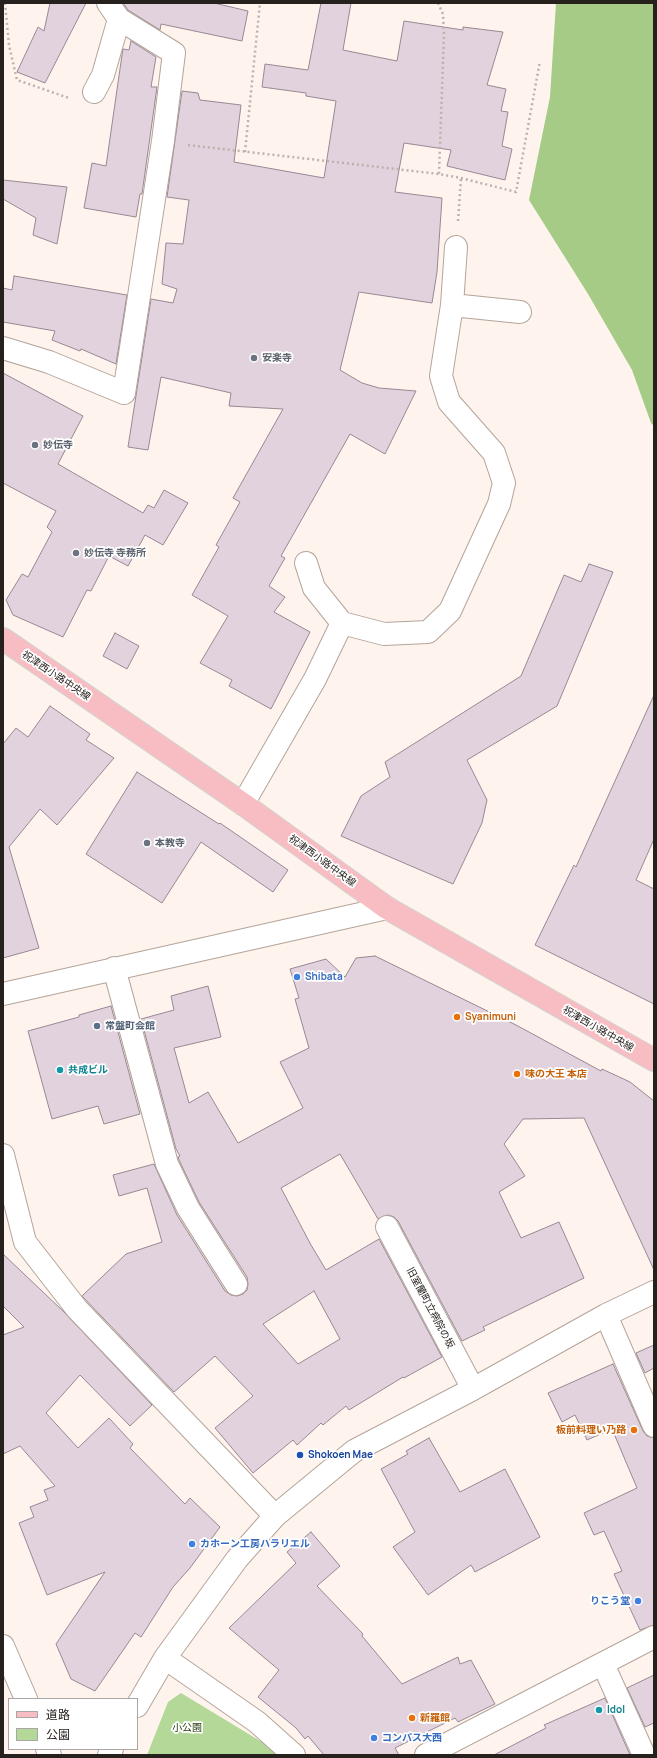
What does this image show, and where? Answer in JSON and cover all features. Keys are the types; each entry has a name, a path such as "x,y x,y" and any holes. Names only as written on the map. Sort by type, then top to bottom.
{"main road":[{"name":"祝津西小路中央線","path":"3,640 243,804 387,908 654,1060"}],"street":[{"path":"3,348 49,362 124,393 163,141 174,53 114,11 103,75 94,92"},
{"path":"306,563 314,588 342,623 384,634 428,632 450,611 499,504 504,483 494,453 449,402 441,376 452,305 456,247"},
{"path":"452,305 520,312"},
{"path":"243,804 315,679 342,623"},
{"path":"3,994 387,908"},
{"path":"114,968 167,1164 188,1208 236,1284"},
{"path":"3,1155 25,1242 77,1309 275,1516"},
{"name":"旧室蘭町立病院の坂","path":"387,1227 473,1389"},
{"path":"138,1704 165,1658 237,1559 275,1516 354,1451 473,1389 606,1315 654,1292"},
{"path":"606,1315 654,1426"},
{"path":"426,1755 654,1637"},
{"path":"3,1646 26,1698"},
{"path":"165,1658 258,1722 294,1755"},
{"path":"603,1664 644,1755"}],"path":[{"path":"5,3 8,44 17,80 72,99 94,92"},
{"path":"245,152 260,3"},
{"path":"438,3 443,14 444,33 439,174"},
{"path":"163,141 439,174 516,192 540,60"},
{"path":"456,247 461,178"}],"green space":[{"path":"556,3 654,3 654,426 651,423 632,370 588,294 529,200 550,97"},
{"name":"小公園","path":"181,1693 282,1755 147,1755 168,1702"}],"building":[{"path":"50,3 86,3 45,83 17,72 38,27 44,31"},
{"path":"123,3 214,3 248,11 242,41 161,24 160,30 128,10"},
{"path":"321,3 351,3 343,50 397,61 404,21 463,30 463,27 503,32 487,85 506,89 501,111 508,112 502,146 512,149 505,180 447,166 451,150 404,143 395,192 442,198 437,272 432,303 359,292 340,370 362,383 379,388 416,391 385,454 350,434 281,556 285,558 269,586 285,597 274,612 310,632 271,709 229,686 232,680 200,663 228,616 192,595 219,547 216,545 240,502 233,498 283,409 229,406 231,393 161,377 148,450 128,447 151,299 173,303 177,289 162,284 166,243 183,244 189,200 167,197 182,91 198,93 200,100 241,105 234,162 324,178 336,101 306,96 306,93 262,87 265,64 308,70"},
{"path":"131,41 156,57 151,87 157,87 142,194 140,194 136,217 84,208 92,163 106,166 123,49 129,50"},
{"path":"3,180 67,187 57,244 33,235 36,218 3,199"},
{"path":"14,276 127,295 116,364 81,349 80,351 52,340 55,331 3,322 3,288 12,290"},
{"path":"3,373 83,416 58,464 143,513 148,505 154,508 164,490 188,503 163,545 145,535 128,566 109,556 91,591 87,590 63,637 13,615 6,600 22,574 28,577 52,532 47,527 56,511 3,483"},
{"path":"589,564 613,572 557,706 467,760 487,800 482,823 453,884 341,836 361,796 390,777 385,762 521,676 564,575 581,582"},
{"path":"115,633 139,646 127,669 103,656"},
{"path":"654,695 654,839 636,880 654,889 654,1004 535,945 574,865 576,867"},
{"path":"50,706 90,734 86,740 114,758 57,825 40,809 9,847 39,948 3,958 3,744 16,728 28,737"},
{"name":"本教寺","path":"137,772 219,824 220,823 288,870 273,892 201,842 162,903 86,854"},
{"path":"375,956 516,1025 601,1071 602,1069 630,1082 654,1101 654,1270 584,1118 523,1119 504,1144 525,1176 499,1192 521,1238 559,1222 584,1278 483,1327 485,1330 462,1341 398,1221 394,1217 388,1215 378,1219 340,1154 281,1188 326,1270 379,1239 442,1357 404,1378 403,1377 349,1410 346,1406 323,1425 321,1423 297,1445 293,1440 253,1473 215,1428 253,1396 215,1356 174,1392 82,1296 126,1254 162,1242 147,1188 119,1196 113,1175 154,1164 177,1215 225,1291 231,1295 237,1296 243,1294 247,1290 247,1277 199,1202 179,1160 178,1157 180,1156 176,1149 141,1019 174,1010 171,996 208,986 221,1037 174,1048 189,1103 208,1092 238,1143 303,1108 280,1062 309,1048 295,999 299,998 290,969 326,959 345,977 356,958","holes":["314,1291 340,1339 298,1364 263,1324"]},
{"path":"111,1006 140,1114 104,1124 98,1106 52,1119 28,1031 79,1017 79,1015"},
{"path":"3,1254 64,1312 152,1405 130,1426 80,1375 46,1413 78,1448 109,1418 133,1444 130,1448 185,1504 190,1498 220,1527 190,1568 173,1587 141,1637 135,1633 95,1691 71,1679 56,1644 105,1572 47,1595 19,1523 34,1517 30,1507 48,1500 44,1490 55,1486 20,1446 3,1454 3,1335 24,1327 3,1306"},
{"path":"654,1345 654,1368 645,1373 636,1353"},
{"path":"613,1364 643,1431 647,1436 654,1438 654,1625 640,1630 614,1574 622,1571 604,1531 594,1535 584,1513 637,1488 612,1429 587,1440 575,1415 562,1422 548,1393"},
{"path":"429,1438 460,1492 505,1469 540,1537 475,1572 471,1565 428,1595 393,1547 415,1532 381,1469 408,1454 406,1451"},
{"path":"311,1532 340,1566 317,1586 363,1634 362,1636 402,1684 458,1657 460,1664 471,1660 495,1704 458,1722 455,1718 395,1748 399,1755 324,1755 308,1736 305,1739 296,1728 258,1697 279,1670 229,1628 296,1563 287,1552"},
{"path":"654,1675 654,1723 645,1727 627,1688"},
{"name":"Idol","path":"605,1698 630,1755 494,1755 546,1728 544,1725"}],"place":[{"name":"安楽寺","path":"254,358"},
{"name":"妙伝寺","path":"35,445"},
{"name":"妙伝寺 寺務所","path":"76,553"},
{"name":"本教寺","path":"147,843"},
{"name":"Shibata","path":"297,977"},
{"name":"Syanimuni","path":"457,1017"},
{"name":"常盤町会館","path":"97,1026"},
{"name":"共成ビル","path":"60,1070"},
{"name":"味の大王 本店","path":"517,1074"},
{"name":"板前料理い乃路","path":"634,1430"},
{"name":"Shokoen Mae","path":"300,1455"},
{"name":"カホーン工房ハラリエル","path":"192,1544"},
{"name":"りこう堂","path":"638,1601"},
{"name":"Idol","path":"599,1710"},
{"name":"新羅館","path":"412,1718"},
{"name":"コンパス大西","path":"374,1738"}]}
